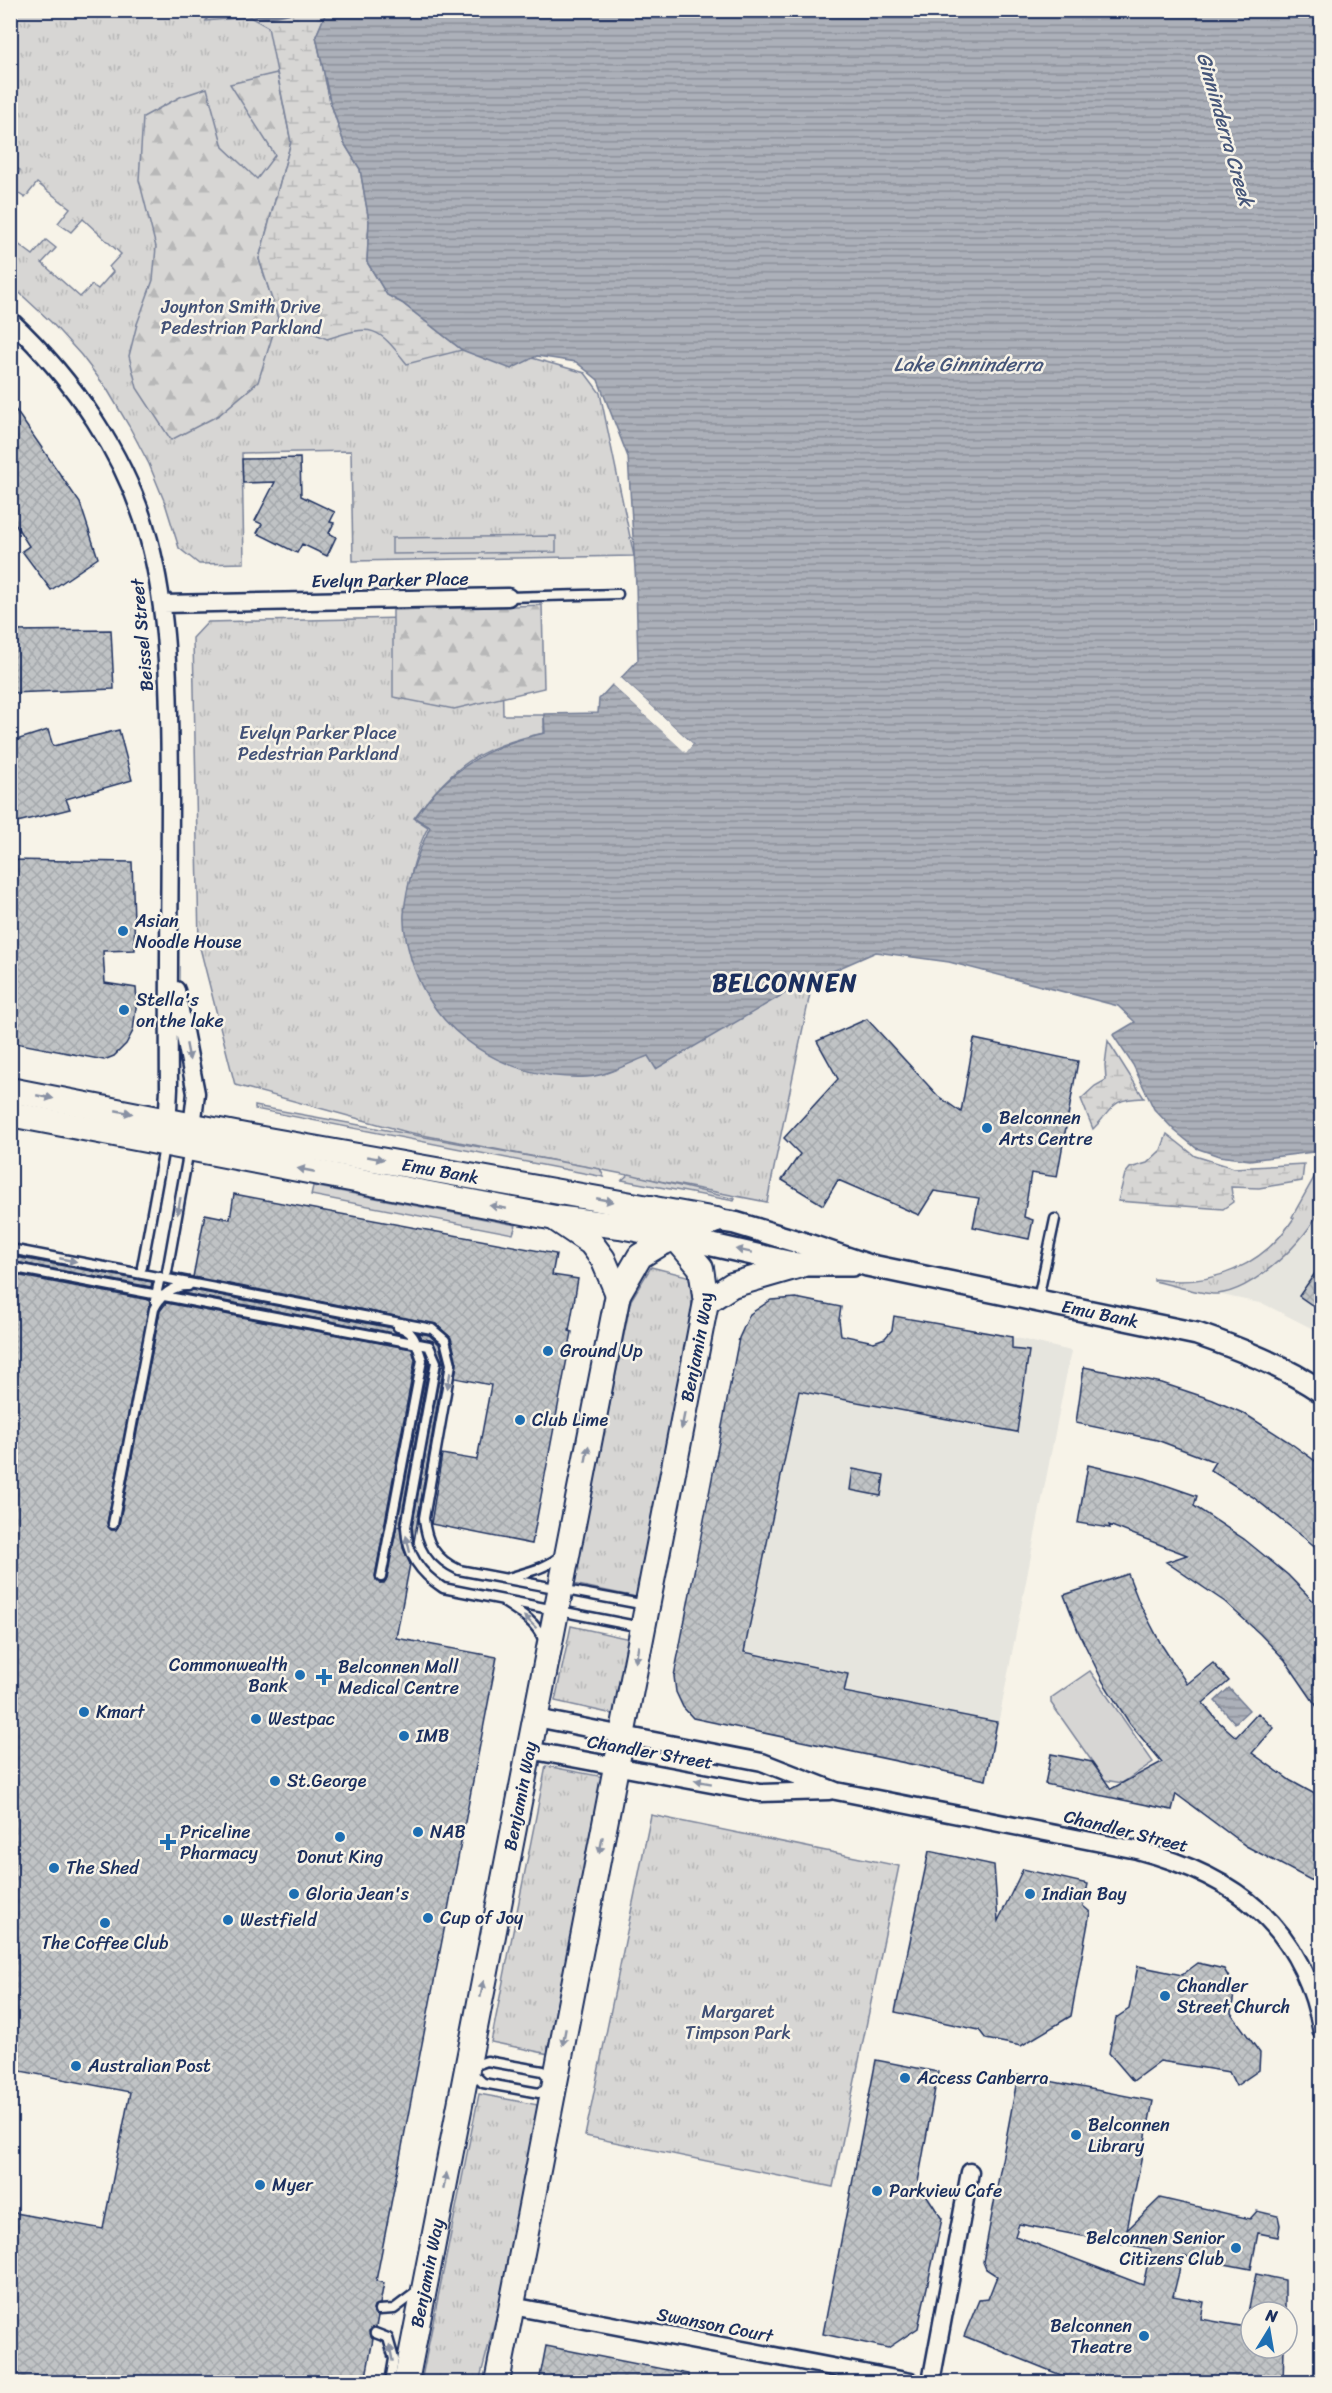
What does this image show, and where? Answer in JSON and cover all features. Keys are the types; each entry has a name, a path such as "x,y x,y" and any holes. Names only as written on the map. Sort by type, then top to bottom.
{"main road":[{"name":"Emu Bank","path":"10,1090 167,1132 555,1218 620,1226 677,1237"},
{"name":"Emu Bank","path":"10,1114 167,1132"},
{"name":"Emu Bank","path":"191,1137 716,1220"},
{"name":"Benjamin Way","path":"497,2382 706,1302 701,1268 651,1208"},
{"path":"555,1218 591,1243 603,1258 618,1294"},
{"name":"Benjamin Way","path":"406,2382 618,1294 640,1256 716,1220"},
{"path":"706,1302 732,1285 801,1265"}],"street":[{"name":"Beissel Street","path":"10,320 37,345 65,379 96,422 120,466 149,538 162,604 169,721 167,1132"},
{"name":"Evelyn Parker Place","path":"162,604 508,597"},
{"name":"Beissel Street","path":"169,953 196,1093 191,1137"},
{"name":"Emu Bank","path":"716,1220 785,1238 867,1265 1197,1334 1273,1365 1322,1392"},
{"name":"Emu Bank","path":"677,1237 801,1265 867,1265"},
{"name":"Chandler Street","path":"536,1718 762,1762 836,1791 1137,1850 1174,1860 1215,1878 1251,1902 1275,1925 1294,1954 1310,1988 1322,2032"},
{"name":"Chandler Street","path":"529,1750 760,1792 836,1791"},
{"path":"931,2382 970,2172"},
{"name":"Swanson Court","path":"512,2306 911,2382"}],"lane":[{"name":"Evelyn Parker Place","path":"508,597 618,594"},
{"path":"142,1267 167,1132"},
{"path":"113,1524 156,1295 163,1274 191,1137"},
{"path":"1037,1302 1055,1219"},
{"path":"10,1249 163,1274 432,1329 446,1340 452,1364 424,1518 426,1534 432,1549 448,1565 459,1570 505,1579 559,1600 644,1616"},
{"path":"10,1267 429,1347 436,1362 407,1514 406,1531 415,1562 429,1579 442,1588 501,1600 559,1600 644,1616"},
{"path":"148,1338 154,1309 159,1299 184,1285 404,1328 413,1335 422,1360 381,1577"},
{"path":"505,1579 553,1562 569,1549"},
{"path":"501,1600 537,1628 549,1653"},
{"path":"487,2061 543,2071 554,2085 539,2093 483,2083 467,2068 487,2061"},
{"path":"379,2310 394,2309 424,2286"},
{"path":"375,2334 388,2338 394,2359 390,2382"}],"shaded area":[{"path":"1321,1206 1321,1333 1264,1304 1217,1294 1251,1280 1281,1259 1298,1241"},
{"path":"796,1298 841,1307 840,1330 847,1337 874,1342 885,1338 892,1330 894,1316 1012,1337 1071,1351 987,1781 693,1718"}],"green space":[{"name":"Joynton Smith Drive Pedestrian Parkland","path":"11,11 303,11 365,259 384,295 525,356 585,373 600,393 634,556 353,561 351,451 242,453 244,563 199,564 179,548 165,503 149,464 107,389 81,355 51,322 11,285 10,238 33,255 46,240 56,248 42,263 80,297 92,285 98,289 113,272 109,267 121,254 83,219 71,232 58,223 70,208 37,183 25,198 11,188 20,170 11,165"},
{"path":"210,11 327,11 316,36 330,101 344,143 360,169 369,221 367,262 387,295 402,303 462,350 407,364 381,335 373,332 355,331 327,339 278,318 259,259 291,142 268,27 250,17 206,21"},
{"path":"277,73 291,142 259,259 278,318 258,382 219,415 171,440 137,388 129,356 137,324 153,280 156,247 139,180 143,117 180,97 207,88 223,147 257,179 275,155 230,84"},
{"path":"556,536 556,552 392,554 392,538"},
{"path":"542,605 544,688 454,709 393,697 393,610"},
{"name":"Evelyn Parker Place Pedestrian Parkland","path":"501,616 503,715 544,715 544,733 502,744 485,752 455,772 428,800 414,818 428,827 413,865 406,905 769,998 813,979 767,1202 407,1132 235,1085 199,944 193,638 208,622"},
{"path":"1108,1041 1144,1098 1124,1100 1113,1106 1093,1129 1081,1099 1095,1086 1106,1080"},
{"path":"255,1106 600,1169 604,1177 255,1109"},
{"path":"1167,1134 1195,1156 1234,1168 1304,1164 1302,1181 1259,1188 1231,1187 1233,1202 1223,1209 1118,1201 1125,1174 1130,1168 1147,1163 1161,1150"},
{"path":"1321,1165 1323,1197 1321,1207 1292,1248 1263,1274 1232,1291 1217,1294 1154,1281 1154,1279 1196,1280 1234,1270 1251,1261 1281,1235 1294,1218 1292,1217"},
{"path":"629,1174 735,1199 734,1201 622,1180"},
{"path":"313,1186 516,1225 513,1234 311,1195"},
{"path":"651,1267 691,1277 692,1316 636,1597 573,1584 631,1300"},
{"path":"571,1626 630,1639 613,1714 555,1701"},
{"path":"1090,1671 1153,1762 1122,1783 1105,1780 1051,1703 1051,1698"},
{"path":"546,1766 604,1777 549,2054 491,2042"},
{"name":"Margaret Timpson Park","path":"651,1815 899,1866 833,2187 585,2136"},
{"path":"479,2094 538,2105 499,2306 479,2382 421,2382"}],"water":[{"name":"Lake Ginninderra","path":"327,10 1321,11 1321,1151 1250,1160 1219,1156 1196,1148 1175,1131 1154,1109 1133,1065 1113,1035 1135,1022 1118,1006 949,962 876,952 794,988 656,1069 648,1056 610,1072 587,1077 558,1076 529,1071 503,1062 478,1048 456,1031 437,1010 422,986 411,959 404,919 410,880 430,827 415,818 441,786 455,773 488,752 506,744 545,733 544,714 598,713 599,699 612,685 686,752 693,744 621,678 638,660 628,457 598,380 576,362 537,356 511,369 462,350 402,303 387,295 367,262 369,221 360,169 344,143 330,101 316,36"},
{"path":"1229,1688 1249,1710 1235,1723 1215,1701"}],"pier":[{"path":"621,678 693,744 686,753 612,685 615,683 686,748 689,744 620,680"}],"building":[{"path":"10,402 80,503 98,558 51,590 22,551 29,546 10,516"},
{"path":"300,458 301,496 335,512 330,522 334,523 329,533 336,537 327,556 302,544 297,553 257,533 262,524 255,521 275,482 243,483 242,459"},
{"path":"111,630 114,689 10,693 10,631"},
{"path":"48,730 53,746 119,730 132,780 66,799 70,809 13,823 10,811 10,742"},
{"path":"10,860 132,862 135,950 103,951 105,983 136,988 137,1000 133,1031 126,1044 114,1056 104,1060 10,1042"},
{"path":"867,1019 938,1096 961,1112 974,1039 1078,1061 1057,1177 1031,1173 1024,1217 1033,1220 1029,1239 973,1227 979,1198 934,1191 919,1215 838,1180 823,1205 782,1180 800,1154 784,1138 838,1079 817,1041"},
{"path":"234,1194 556,1254 552,1275 578,1279 569,1331 572,1332 532,1544 431,1524 442,1454 477,1460 491,1385 455,1378 457,1363 451,1338 436,1324 193,1277 205,1214 230,1219"},
{"path":"10,1256 152,1282 151,1287 10,1261"},
{"path":"1322,1263 1322,1312 1299,1296"},
{"name":"Westfield","path":"10,1274 149,1300 107,1523 111,1530 116,1530 119,1525 160,1311 166,1303 412,1349 415,1360 375,1576 379,1583 384,1583 387,1578 428,1360 429,1363 400,1526 403,1548 410,1564 396,1638 497,1657 376,2281 384,2283 380,2304 375,2305 373,2310 378,2316 376,2327 369,2331 373,2339 365,2382 17,2382 16,2378 10,2376 10,2212 103,2229 130,2092 10,2069"},
{"path":"193,1290 392,1328 398,1334 182,1293"},
{"path":"796,1298 841,1307 839,1320 841,1335 874,1342 885,1338 892,1330 894,1316 1012,1337 1012,1349 1029,1351 1017,1432 799,1391 744,1652 848,1674 844,1692 997,1722 986,1780 693,1718 683,1707 676,1692 674,1676 739,1338 750,1314 771,1300"},
{"path":"418,1333 429,1335 439,1344 444,1364 414,1542 412,1527 442,1362 433,1341 421,1338"},
{"path":"1084,1367 1162,1383 1213,1400 1245,1414 1322,1466 1322,1552 1253,1497 1210,1470 1215,1462 1157,1440 1076,1423"},
{"path":"1088,1465 1145,1478 1197,1496 1194,1506 1244,1539 1288,1575 1322,1610 1322,1714 1285,1660 1260,1634 1225,1602 1166,1562 1187,1555 1109,1525 1110,1528 1078,1523"},
{"path":"853,1469 884,1475 881,1496 850,1490"},
{"path":"1128,1574 1139,1602 1161,1644 1187,1684 1213,1663 1229,1681 1203,1703 1218,1721 1236,1737 1258,1713 1274,1728 1252,1753 1291,1781 1322,1798 1322,1886 1246,1846 1176,1794 1172,1810 1045,1784 1051,1754 1092,1762 1111,1789 1162,1762 1130,1724 1103,1682 1078,1631 1064,1595"},
{"path":"929,1851 994,1865 998,1921 1023,1869 1088,1884 1083,1906 1090,1912 1071,2016 1021,2046 986,2039 979,2030 895,2012"},
{"path":"1198,1963 1224,1969 1235,1988 1231,2013 1260,2053 1259,2070 1236,2086 1229,2072 1160,2061 1133,2081 1109,2053 1116,2018 1129,2009 1138,1966 1182,1975"},
{"path":"876,2060 938,2072 918,2182 942,2219 918,2328 888,2348 823,2334"},
{"path":"1018,2075 1153,2101 1127,2230 1160,2198 1250,2219 1257,2211 1278,2216 1280,2225 1278,2237 1258,2233 1251,2269 1183,2256 1173,2296 1204,2302 1201,2319 1239,2326 1239,2360 1284,2360 1283,2382 1078,2382 964,2336 979,2300 988,2299 997,2276 986,2269 983,2262","holes":["1019,2224 1151,2249 1143,2285 1015,2236"]},
{"path":"1256,2274 1285,2280 1285,2300 1251,2300"},
{"path":"546,2346 688,2374 688,2382 539,2382"}],"waterway":[{"path":"230,10 269,15 293,10"}],"place":[{"name":"Asian Noodle House","path":"123,931"},
{"name":"Stella's on the lake","path":"124,1010"},
{"name":"Belconnen Arts Centre","path":"987,1128"},
{"name":"Ground Up","path":"548,1351"},
{"name":"Club Lime","path":"520,1420"},
{"name":"Commonwealth Bank","path":"300,1675"},
{"name":"Belconnen Mall Medical Centre","path":"324,1677"},
{"name":"Kmart","path":"84,1712"},
{"name":"Westpac","path":"256,1719"},
{"name":"IMB","path":"404,1736"},
{"name":"St.George","path":"275,1781"},
{"name":"NAB","path":"418,1832"},
{"name":"Donut King","path":"340,1837"},
{"name":"Priceline Pharmacy","path":"168,1842"},
{"name":"The Shed","path":"54,1868"},
{"name":"Gloria Jean's","path":"294,1894"},
{"name":"Indian Bay","path":"1030,1894"},
{"name":"Cup of Joy","path":"428,1918"},
{"name":"Westfield","path":"228,1920"},
{"name":"The Coffee Club","path":"105,1923"},
{"name":"Chandler Street Church","path":"1165,1996"},
{"name":"Australian Post","path":"76,2066"},
{"name":"Access Canberra","path":"905,2078"},
{"name":"Belconnen Library","path":"1076,2135"},
{"name":"Myer","path":"260,2185"},
{"name":"Parkview Cafe","path":"877,2191"},
{"name":"Belconnen Senior Citizens Club","path":"1236,2248"},
{"name":"Belconnen Theatre","path":"1144,2336"}],"district":[{"name":"BELCONNEN","path":"785,983"}],"water label":[{"name":"Ginninderra Creek","path":"1225,129"}]}
